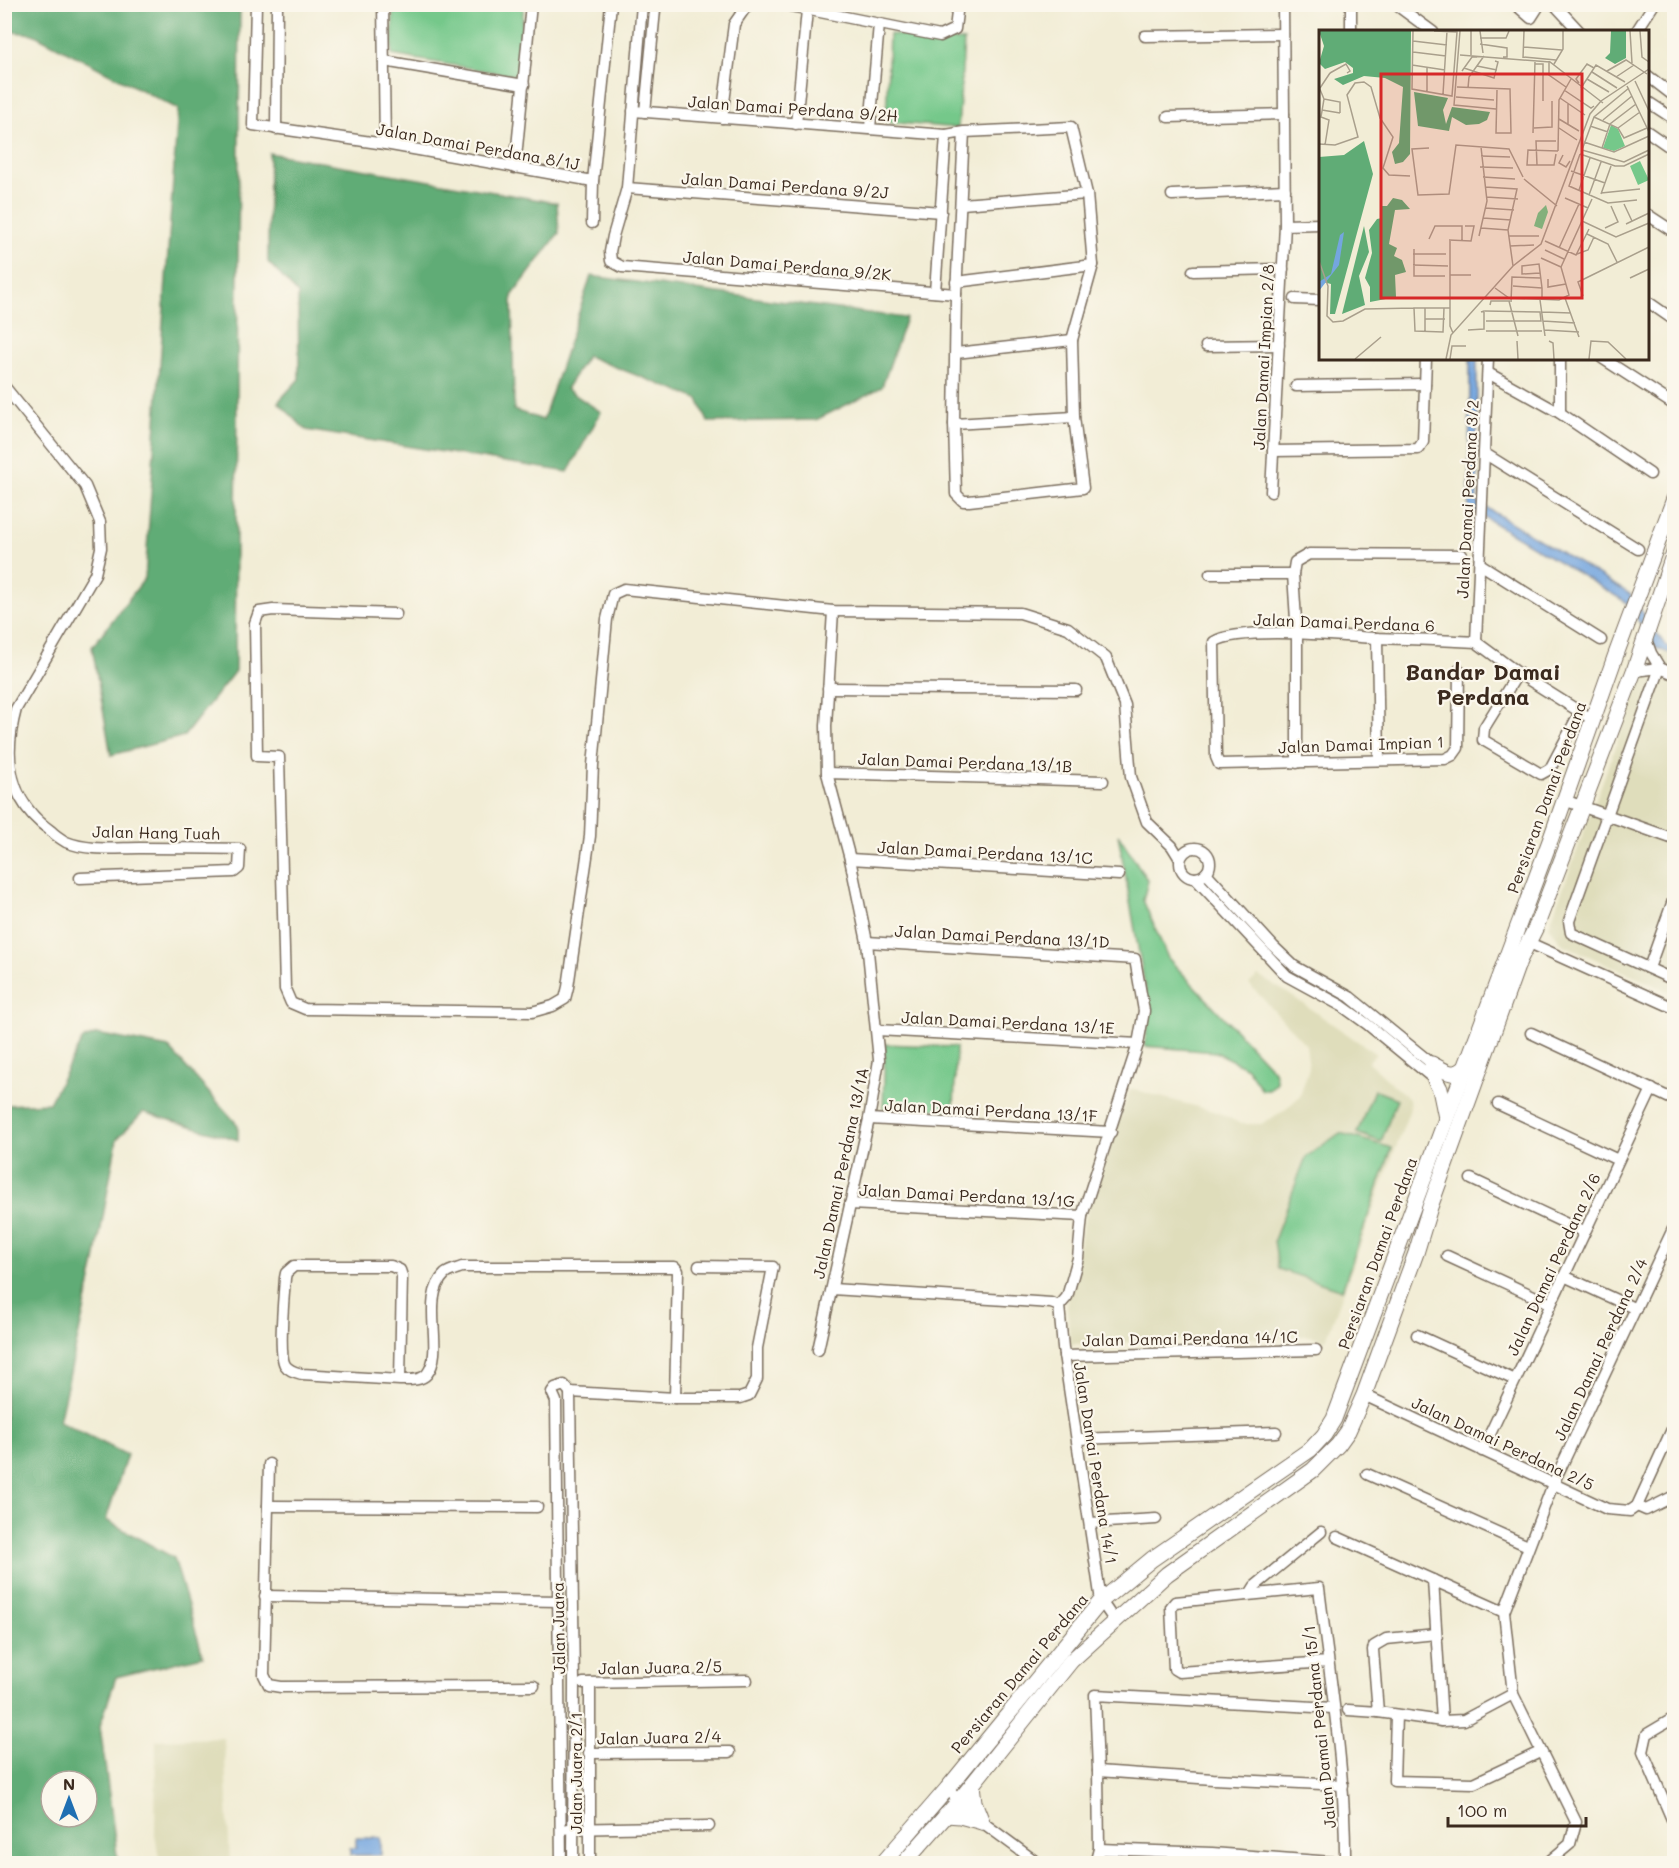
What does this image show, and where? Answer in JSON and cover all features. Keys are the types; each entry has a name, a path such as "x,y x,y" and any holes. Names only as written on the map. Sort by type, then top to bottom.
{"main road":[{"name":"Persiaran Damai Perdana","path":"882,1863 947,1789 1101,1601 1152,1559 1319,1441 1334,1419 1446,1118 1463,1097 1465,1068 1564,800 1586,716 1674,499"},
{"name":"Persiaran Damai Perdana","path":"903,1863 972,1785 1071,1661 1167,1574 1299,1481 1338,1445 1348,1431 1364,1395 1463,1097 1519,961 1536,927 1634,671 1674,553"},
{"name":"Persiaran Damai Perdana","path":"1463,1097 1478,1095 1534,945 1536,927"},
{"path":"1432,1064 1450,1074 1458,1073 1465,1068"},
{"path":"1435,1080 1440,1089 1446,1118"},
{"path":"1292,1462 1286,1473 1291,1479 1299,1481"},
{"path":"972,1785 974,1802 982,1822"},
{"path":"946,1815 982,1822"}],"street":[{"name":"Jalan Damai Perdana 8/1J","path":"256,4 254,125 384,144 594,181 611,4"},
{"path":"276,129 277,4"},
{"path":"383,4 384,144"},
{"path":"515,168 531,4"},
{"path":"627,189 642,4"},
{"path":"645,112 654,10 657,4"},
{"path":"722,118 734,24 748,4"},
{"path":"780,4 940,36 955,29 958,4"},
{"name":"Jalan Damai Impian 2/8","path":"1271,492 1285,225 1283,4"},
{"path":"1351,30 1352,4"},
{"path":"1399,4 1399,7 1430,30"},
{"path":"1515,4 1531,18 1540,4"},
{"path":"1554,4 1578,30"},
{"path":"1637,30 1654,4"},
{"path":"796,124 807,10"},
{"path":"870,128 879,24"},
{"path":"1144,36 1283,34"},
{"path":"384,61 524,85"},
{"path":"1649,77 1674,96"},
{"path":"1649,103 1673,115"},
{"name":"Jalan Damai Perdana 9/2H","path":"633,111 956,134 1071,127 1087,194"},
{"path":"1168,117 1284,114"},
{"path":"1649,133 1674,150"},
{"path":"956,134 962,204 956,282 954,424 958,497 963,501 969,501 1083,488 1074,417 1072,340 1093,265 1087,194 962,204"},
{"path":"935,292 941,212 956,134"},
{"path":"592,223 594,181"},
{"name":"Jalan Damai Perdana 9/2J","path":"627,189 941,212"},
{"name":"Jalan Damai Perdana 9/2K","path":"627,189 610,252 611,261 616,265 956,294"},
{"path":"1172,195 1285,190"},
{"path":"1649,216 1674,232"},
{"path":"1285,225 1319,224"},
{"path":"956,282 1093,265"},
{"path":"1193,271 1283,269"},
{"path":"1295,299 1319,300"},
{"path":"1649,304 1674,320"},
{"path":"956,353 1072,340"},
{"path":"1206,346 1279,345"},
{"path":"1273,451 1418,449 1423,442 1426,360"},
{"name":"Jalan Damai Perdana 3/2","path":"1476,642 1488,360"},
{"path":"1560,360 1560,413"},
{"path":"1605,360 1673,404"},
{"path":"1488,374 1560,413 1650,474"},
{"path":"1296,386 1425,384"},
{"name":"Jalan Hang Tuah","path":"4,386 85,486 99,522 101,548 95,574 16,709 11,728 9,759 13,783 26,809 43,826 66,842 91,848 240,849 239,868 234,873 80,878"},
{"path":"954,424 1074,417"},
{"path":"1484,453 1638,549"},
{"path":"1210,574 1294,568 1309,554 1462,555"},
{"path":"1480,564 1601,640"},
{"path":"1294,568 1297,634 1297,763"},
{"path":"396,614 273,610 259,612 255,623 257,756 279,757 285,989 291,1003 305,1009 532,1012 553,1006 565,999 590,836 607,620 613,594 624,589 833,611 1020,613 1068,628 1106,658 1125,705 1131,777 1147,822 1172,846 1180,859 1182,871 1188,876 1200,875 1210,865 1208,855 1198,848 1172,846"},
{"name":"Jalan Damai Perdana 13/1A","path":"818,1350 869,1119 879,1060 867,942 850,859 827,773 826,726 833,611"},
{"name":"Jalan Damai Perdana 6","path":"1219,764 1216,757 1214,642 1223,637 1297,634 1476,642"},
{"path":"1645,637 1660,668"},
{"path":"1377,638 1379,760"},
{"path":"1476,642 1518,673 1586,716 1551,769 1541,774 1483,740 1484,728 1518,673"},
{"path":"1660,668 1569,921 1571,933 1674,980"},
{"path":"1634,671 1660,668 1674,674"},
{"name":"Jalan Damai Impian 1","path":"1219,764 1445,759 1454,755 1458,748 1459,670"},
{"path":"828,688 1076,690"},
{"name":"Jalan Damai Perdana 13/1B","path":"827,773 1103,780"},
{"path":"1564,800 1674,839"},
{"path":"1180,859 1188,849"},
{"name":"Jalan Damai Perdana 13/1C","path":"850,859 1119,875"},
{"path":"1200,875 1294,966 1350,997 1432,1064 1463,1097"},
{"path":"1200,875 1287,976 1342,1006 1435,1080 1463,1097"},
{"path":"1649,968 1674,898"},
{"name":"Jalan Damai Perdana 13/1D","path":"867,942 1135,958 1144,1011 1138,1044"},
{"path":"1534,945 1674,1008"},
{"name":"Jalan Damai Perdana 13/1E","path":"876,1030 1138,1044"},
{"path":"1531,1033 1674,1100"},
{"path":"832,1289 1051,1303 1059,1306 1067,1297 1078,1258 1082,1216 1138,1044"},
{"name":"Jalan Damai Perdana 2/6","path":"1482,1451 1652,1089"},
{"path":"1498,1104 1618,1160"},
{"name":"Jalan Damai Perdana 13/1F","path":"869,1119 1111,1132"},
{"path":"1471,1179 1584,1232"},
{"name":"Jalan Damai Perdana 13/1G","path":"850,1204 1082,1216"},
{"name":"Jalan Damai Perdana 2/4","path":"1504,1612 1553,1484 1674,1230"},
{"path":"1447,1256 1551,1304"},
{"path":"400,1380 402,1276 400,1270 391,1266 294,1266 289,1268 285,1278 282,1349 286,1366 302,1374 400,1380 420,1379 428,1373 434,1349 434,1299 438,1283 447,1272 462,1268 672,1267 678,1271 675,1398"},
{"path":"570,1392 675,1398 740,1398 749,1395 757,1379 757,1348 774,1270 772,1268 699,1266"},
{"path":"1564,1276 1636,1309"},
{"name":"Jalan Damai Perdana 14/1","path":"1059,1306 1064,1356 1101,1601 1114,1620"},
{"path":"1417,1335 1515,1380"},
{"name":"Jalan Damai Perdana 14/1C","path":"1064,1356 1316,1350"},
{"name":"Jalan Juara","path":"561,1863 567,1829 574,1682 570,1392 564,1385 555,1388 552,1392 556,1401 559,1601 567,1829 573,1863"},
{"name":"Jalan Damai Perdana 2/5","path":"1364,1395 1607,1509 1634,1508"},
{"path":"1674,1425 1634,1508 1646,1509 1674,1496"},
{"path":"1077,1439 1276,1432"},
{"path":"269,1464 264,1676 269,1685 281,1687 534,1686"},
{"path":"1367,1474 1528,1546"},
{"path":"268,1506 537,1507"},
{"path":"1090,1523 1156,1520"},
{"path":"1321,1532 1255,1586 1250,1594 1175,1602 1172,1607 1174,1669 1179,1672 1328,1662"},
{"path":"1337,1537 1504,1612 1513,1694 1576,1822 1570,1844 1546,1863"},
{"path":"1433,1580 1442,1721"},
{"name":"Jalan Damai Perdana 15/1","path":"1250,1594 1319,1588 1343,1785 1346,1822 1345,1863"},
{"path":"265,1596 559,1601"},
{"path":"1378,1712 1374,1646 1386,1640 1436,1634"},
{"name":"Jalan Juara 2/5","path":"574,1682 747,1680"},
{"name":"Jalan Juara 2/1","path":"590,1683 590,1863"},
{"path":"1347,1710 1442,1721 1464,1719 1513,1694"},
{"path":"1095,1863 1098,1849 1098,1771 1095,1695 1333,1708"},
{"path":"1396,1715 1394,1781 1474,1783 1540,1752"},
{"path":"1674,1718 1647,1734 1643,1752 1674,1824"},
{"name":"Jalan Juara 2/4","path":"589,1753 730,1752"},
{"path":"1098,1771 1343,1785"},
{"path":"947,1789 982,1822 1039,1863"},
{"path":"567,1829 709,1826"},
{"path":"1098,1849 1212,1853 1345,1863"}],"shaded area":[{"path":"1664,652 1674,656 1674,994 1562,944 1549,926 1641,678"},
{"path":"1258,976 1286,992 1376,1054 1368,1062 1409,1099 1410,1109 1326,1340 1310,1336 1070,1344 1067,1302 1084,1222 1130,1089 1217,1112 1241,1124 1261,1124 1284,1111 1300,1096 1309,1068 1306,1045 1249,984"},
{"path":"224,1738 230,1863 160,1863 155,1835 156,1740"}],"green space":[{"path":"5,4 240,5 235,671 184,736 111,755 92,647 145,578 178,109 33,34 5,31"},
{"path":"393,5 524,5 517,76 392,55"},
{"path":"889,34 964,41 958,128 886,122"},
{"path":"269,153 557,203 559,233 512,296 514,410 543,420 591,276 906,318 882,387 816,420 708,422 698,399 587,356 566,389 601,412 568,472 306,430 278,402 299,379 298,294 268,262"},
{"path":"1118,834 1148,881 1143,900 1168,958 1274,1071 1277,1082 1269,1090 1262,1090 1247,1068 1216,1052 1144,1046 1150,1015"},
{"path":"97,1034 169,1048 238,1125 238,1140 143,1112 117,1139 94,1267 59,1421 127,1455 106,1520 174,1558 203,1656 116,1677 100,1726 118,1863 5,1863 5,1105 49,1103 82,1040"},
{"path":"885,1044 956,1047 954,1110 883,1108"},
{"path":"1374,1090 1397,1099 1381,1142 1357,1133"},
{"path":"1340,1133 1392,1148 1342,1290 1278,1269 1274,1240 1306,1157"}],"water":[{"path":"1470,360 1477,360 1477,502 1630,594 1665,645 1674,649 1674,655 1656,648 1626,602 1469,508"},
{"path":"356,1838 381,1838 381,1855 350,1855 350,1848 356,1848"}],"district":[{"name":"Bandar Damai Perdana","path":"1483,684"}]}
